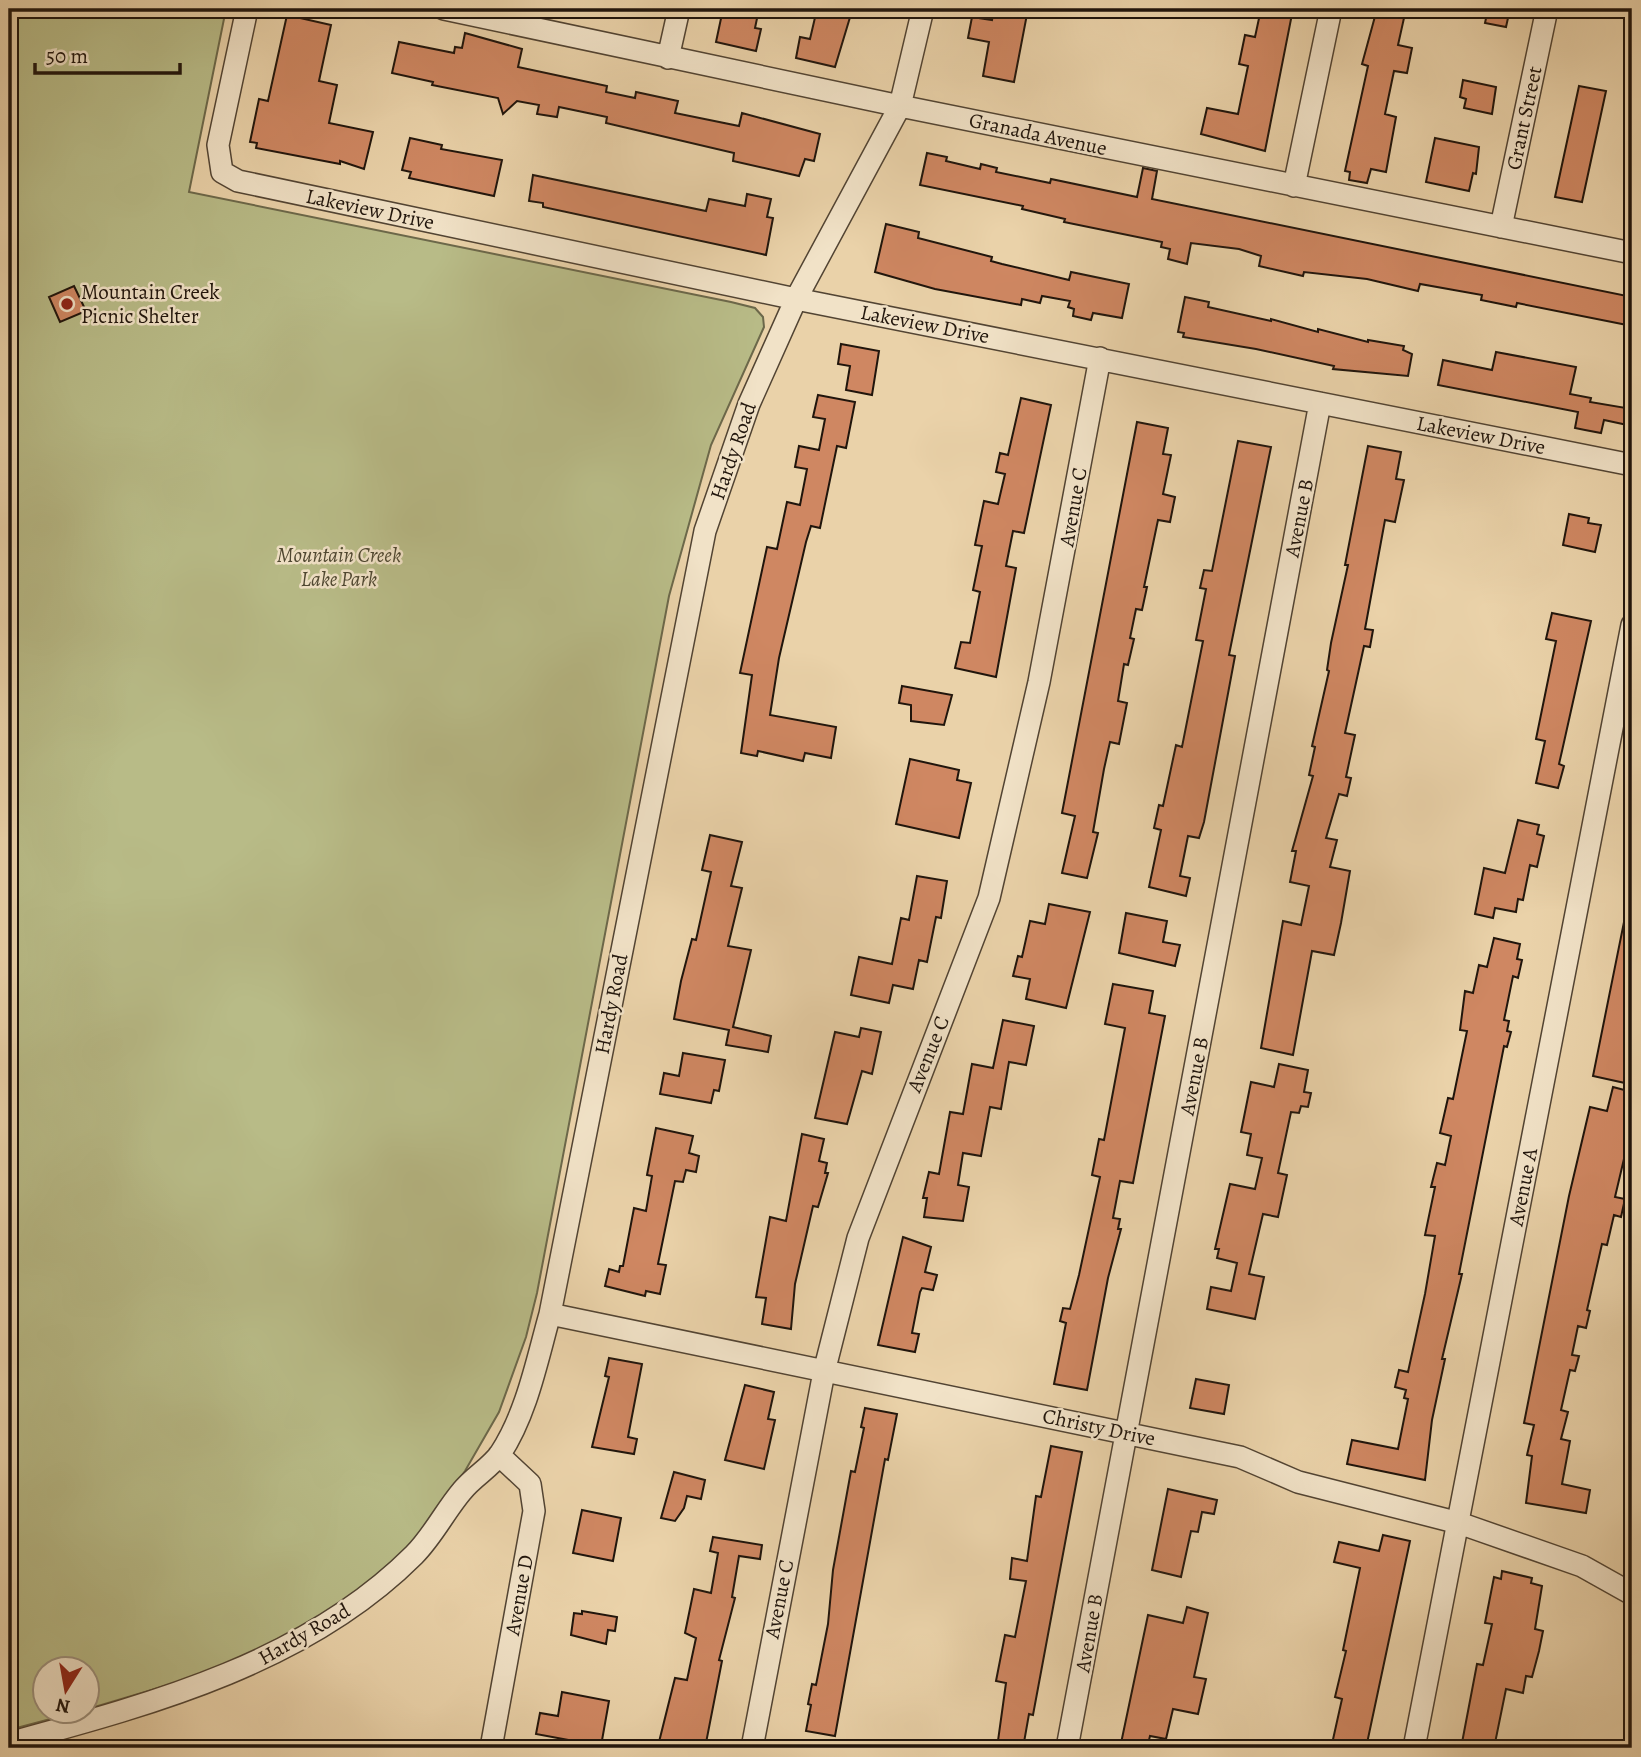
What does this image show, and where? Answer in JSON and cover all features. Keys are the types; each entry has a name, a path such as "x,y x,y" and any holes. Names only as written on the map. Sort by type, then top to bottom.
{"street":[{"name":"Lakeview Drive","path":"247,9 218,145 222,172 238,181 796,299 1632,465"},
{"path":"668,58 678,9"},
{"name":"Hardy Road","path":"9,1743 165,1697 250,1665 349,1611 416,1554 463,1489 499,1455 525,1402 550,1314 705,531 749,404 796,299 900,106 923,9"},
{"path":"1294,186 1331,9"},
{"name":"Grant Street","path":"1501,227 1547,9"},
{"name":"Granada Avenue","path":"457,10 668,58 900,106 1632,253"},
{"name":"Avenue C","path":"752,1748 824,1372 858,1238 989,898 1039,682 1100,358"},
{"name":"Avenue B","path":"1067,1748 1320,403"},
{"name":"Avenue A","path":"1414,1748 1632,625"},
{"name":"Christy Drive","path":"550,1314 1240,1457 1298,1482 1459,1523 1582,1566 1632,1594"},
{"name":"Avenue D","path":"491,1748 534,1511 530,1484 499,1455"}],"green space":[{"name":"Mountain Creek Lake Park","path":"9,9 226,9 189,192 731,302 755,308 763,317 764,327 711,445 669,596 537,1293 526,1337 499,1412 465,1471 411,1545 348,1600 242,1663 102,1705 102,1656 32,1656 32,1724 9,1730"}],"building":[{"path":"723,9 759,9 755,28 761,29 756,51 716,42"},
{"path":"817,9 848,9 847,13 851,14 835,67 796,58 800,37 810,39"},
{"path":"994,9 1028,9 1014,82 983,76 989,42 968,38 972,17 992,20"},
{"path":"1261,9 1293,9 1265,151 1201,134 1207,108 1238,114 1248,66 1239,64 1245,35 1255,37"},
{"path":"1377,9 1406,9 1398,45 1412,48 1407,73 1394,71 1385,114 1396,117 1386,172 1371,169 1367,183 1349,180 1350,172 1345,171 1368,66 1362,64"},
{"path":"1488,9 1510,9 1506,27 1485,23"},
{"path":"287,15 331,25 319,81 337,85 329,123 373,132 364,169 340,161 340,164 256,148 257,143 250,142 259,99 268,101"},
{"path":"465,33 522,49 518,67 607,86 606,92 635,98 636,92 678,101 675,113 739,126 742,113 820,134 814,161 805,159 799,176 733,161 734,153 606,123 607,117 559,107 557,117 537,114 539,105 517,101 503,114 498,98 432,85 433,82 392,73 399,42 454,53 455,47 462,48"},
{"path":"1463,80 1496,87 1492,114 1464,108 1466,99 1460,97"},
{"path":"1579,86 1606,91 1582,202 1555,197"},
{"path":"410,138 442,145 441,149 502,160 494,196 409,178 411,172 402,170"},
{"path":"1435,138 1479,147 1476,174 1473,173 1469,191 1426,182"},
{"path":"927,153 947,157 946,161 980,169 981,164 997,168 996,172 1050,183 1051,179 1137,197 1143,168 1157,171 1152,199 1632,297 1632,326 1517,303 1516,307 1481,300 1482,295 1420,284 1418,291 1367,279 1304,272 1303,276 1259,266 1261,256 1239,249 1191,243 1187,264 1168,259 1170,249 1161,247 1162,242 1064,222 1065,219 1022,209 1023,206 920,185"},
{"path":"533,175 706,211 709,199 745,206 747,194 771,199 767,217 773,218 766,255 543,207 543,203 529,201"},
{"path":"886,224 919,232 918,238 992,257 991,261 1002,264 1069,280 1071,272 1129,284 1122,318 1093,313 1091,320 1073,316 1074,309 1068,307 1070,301 1042,296 1040,303 1022,299 1021,305 935,289 875,272"},
{"name":"Mountain Creek Picnic Shelter","path":"74,286 86,311 60,322 49,297"},
{"path":"1185,297 1209,302 1208,307 1271,319 1318,332 1318,329 1368,342 1404,346 1403,350 1412,354 1408,376 1333,369 1334,366 1256,349 1183,337 1184,333 1178,332"},
{"path":"841,344 879,351 872,395 846,390 850,366 838,364"},
{"path":"1496,352 1576,367 1570,394 1591,398 1590,402 1632,409 1632,426 1604,420 1601,433 1575,428 1578,412 1438,385 1443,360 1492,370"},
{"path":"818,395 855,402 846,448 837,446 820,528 811,526 806,542 779,658 770,715 836,727 831,758 805,753 803,761 758,751 757,756 741,753 752,675 740,673 767,547 777,549 787,502 800,505 807,469 795,467 799,446 819,450 825,419 813,417"},
{"path":"1021,398 1051,405 1024,533 1013,531 1006,566 1016,568 996,677 955,668 961,642 970,643 980,592 973,590 982,546 975,545 984,501 998,504 1005,474 996,472 1000,453 1008,455"},
{"path":"1137,422 1168,428 1163,454 1171,455 1163,494 1175,497 1170,522 1158,520 1142,610 1136,609 1130,638 1134,639 1128,665 1124,664 1118,701 1127,703 1119,744 1110,742 1093,832 1098,833 1087,878 1062,873 1075,816 1062,813"},
{"path":"1238,441 1271,447 1229,655 1235,656 1204,822 1199,838 1188,836 1180,876 1190,878 1186,896 1149,887 1161,830 1154,828 1159,805 1163,806 1176,745 1182,747 1203,641 1196,640 1206,589 1200,588 1204,570 1212,571"},
{"path":"1368,446 1401,452 1396,479 1404,480 1395,522 1385,520 1365,629 1373,630 1370,647 1364,646 1345,733 1355,735 1346,777 1351,778 1347,796 1339,794 1326,838 1337,840 1330,867 1350,871 1341,923 1334,955 1312,951 1293,1055 1261,1048 1283,921 1301,925 1309,886 1290,882 1296,851 1292,851 1313,776 1309,775 1315,747 1312,746 1329,671 1331,643 1348,565 1345,565"},
{"path":"1569,514 1589,518 1588,523 1601,525 1595,552 1563,545"},
{"path":"1552,613 1591,621 1559,764 1564,766 1558,788 1536,783 1545,741 1536,739 1556,641 1546,639"},
{"path":"902,686 952,695 944,725 911,721 911,705 899,703"},
{"path":"910,759 959,770 957,780 971,783 959,838 896,824"},
{"path":"1518,820 1539,825 1537,834 1544,836 1537,867 1530,865 1523,900 1518,899 1516,912 1495,908 1493,918 1475,914 1484,868 1505,873"},
{"path":"710,835 742,842 731,886 742,888 728,946 751,950 733,1027 771,1036 768,1052 726,1045 729,1030 674,1019 681,981 692,939 696,940 711,872 702,870"},
{"path":"917,876 947,881 941,918 936,917 927,962 919,960 913,989 893,985 889,1003 851,995 859,957 892,964 901,918 909,920"},
{"path":"1049,904 1090,912 1066,1008 1026,999 1030,979 1013,976 1018,956 1022,957 1030,921 1045,924"},
{"path":"1126,913 1167,921 1163,942 1180,945 1175,966 1119,953"},
{"path":"1625,917 1632,918 1632,1048 1625,1083 1593,1076"},
{"path":"1494,938 1520,944 1517,959 1522,960 1518,978 1513,976 1504,1020 1509,1021 1507,1031 1511,1032 1507,1047 1504,1046 1459,1274 1462,1274 1442,1359 1445,1359 1432,1420 1425,1480 1347,1464 1352,1440 1398,1449 1408,1399 1404,1398 1406,1390 1395,1387 1399,1370 1408,1372 1425,1294 1435,1236 1425,1235 1435,1187 1431,1187 1437,1163 1445,1165 1451,1136 1440,1133 1448,1098 1453,1099 1467,1031 1460,1030 1465,991 1473,993 1479,965 1487,967"},
{"path":"1113,984 1153,991 1149,1013 1165,1016 1133,1183 1120,1181 1113,1218 1120,1219 1118,1229 1121,1229 1108,1278 1087,1390 1054,1384 1066,1323 1060,1321 1063,1308 1070,1309 1079,1275 1100,1177 1092,1175 1099,1139 1104,1140 1125,1028 1105,1024"},
{"path":"1003,1020 1034,1026 1026,1065 1009,1062 1001,1109 990,1107 981,1156 963,1153 958,1185 969,1187 963,1221 924,1217 927,1198 923,1198 929,1172 939,1174 950,1112 963,1114 972,1064 993,1068"},
{"path":"861,1028 881,1032 872,1074 862,1071 847,1124 815,1118 835,1032 859,1037"},
{"path":"683,1053 725,1060 719,1091 714,1090 711,1103 660,1094 664,1073 679,1076"},
{"path":"1279,1064 1308,1070 1304,1092 1311,1093 1308,1107 1301,1106 1299,1113 1291,1112 1278,1173 1287,1175 1278,1217 1263,1214 1249,1274 1264,1277 1255,1319 1207,1309 1211,1287 1231,1291 1237,1263 1217,1258 1219,1249 1215,1249 1230,1184 1255,1189 1262,1158 1247,1155 1251,1134 1241,1132 1251,1082 1274,1087"},
{"path":"1613,1087 1632,1092 1632,1125 1615,1197 1625,1199 1621,1217 1614,1215 1607,1245 1602,1244 1587,1310 1590,1311 1586,1328 1578,1326 1572,1355 1579,1356 1575,1371 1570,1370 1561,1410 1568,1412 1561,1439 1570,1441 1562,1484 1590,1490 1586,1513 1526,1503 1532,1456 1527,1455 1534,1425 1524,1423 1569,1196 1590,1107 1607,1111"},
{"path":"656,1128 693,1136 689,1153 699,1156 696,1172 686,1170 683,1182 675,1181 658,1264 666,1265 660,1294 646,1291 645,1296 605,1286 609,1269 619,1272 620,1266 623,1266 634,1208 646,1211 652,1176 647,1175"},
{"path":"802,1134 824,1139 819,1161 827,1163 825,1173 828,1173 818,1207 813,1206 795,1284 791,1329 762,1324 766,1298 756,1297 770,1217 786,1221"},
{"path":"903,1237 931,1247 925,1272 937,1275 933,1290 922,1288 920,1292 912,1333 919,1334 915,1352 878,1345"},
{"path":"609,1358 642,1364 628,1437 637,1439 634,1454 592,1447 609,1377 605,1376"},
{"path":"1196,1379 1229,1385 1224,1414 1190,1408"},
{"path":"745,1385 774,1392 768,1419 775,1420 764,1469 725,1460"},
{"path":"865,1408 897,1414 888,1460 885,1459 835,1736 806,1731 811,1705 808,1704 812,1684 816,1685 828,1624 833,1570 851,1471 855,1472 864,1428 861,1427"},
{"path":"1051,1446 1082,1452 1033,1715 1029,1714 1023,1748 997,1748 1006,1683 996,1681 1005,1635 1015,1637 1026,1581 1010,1579 1012,1558 1027,1561 1036,1496 1041,1497"},
{"path":"674,1472 705,1480 701,1499 687,1496 684,1508 675,1521 661,1518"},
{"path":"1168,1489 1217,1500 1214,1514 1202,1512 1198,1532 1191,1531 1181,1577 1152,1570"},
{"path":"582,1510 621,1518 613,1561 573,1553"},
{"path":"1383,1535 1410,1541 1366,1748 1332,1744 1342,1699 1335,1697 1360,1568 1334,1562 1339,1542 1379,1551"},
{"path":"713,1537 762,1545 760,1559 739,1556 732,1597 735,1598 719,1660 722,1661 705,1748 675,1748 676,1745 659,1742 675,1678 687,1680 696,1638 685,1633 694,1589 711,1593 718,1553 710,1551"},
{"path":"1502,1571 1532,1578 1531,1583 1542,1586 1535,1629 1543,1631 1539,1651 1532,1677 1526,1676 1523,1693 1506,1689 1494,1748 1461,1748 1477,1664 1483,1665 1492,1624 1485,1623 1494,1577 1501,1579"},
{"path":"1187,1607 1208,1613 1194,1677 1206,1679 1198,1714 1173,1709 1166,1739 1150,1736 1147,1748 1120,1748 1148,1615 1183,1623"},
{"path":"582,1611 617,1617 615,1631 608,1630 606,1644 571,1635 574,1613 582,1614"},
{"path":"562,1692 609,1701 601,1746 536,1734 540,1713 558,1716"}],"place":[{"name":"Mountain Creek Picnic Shelter","path":"67,304"}]}
